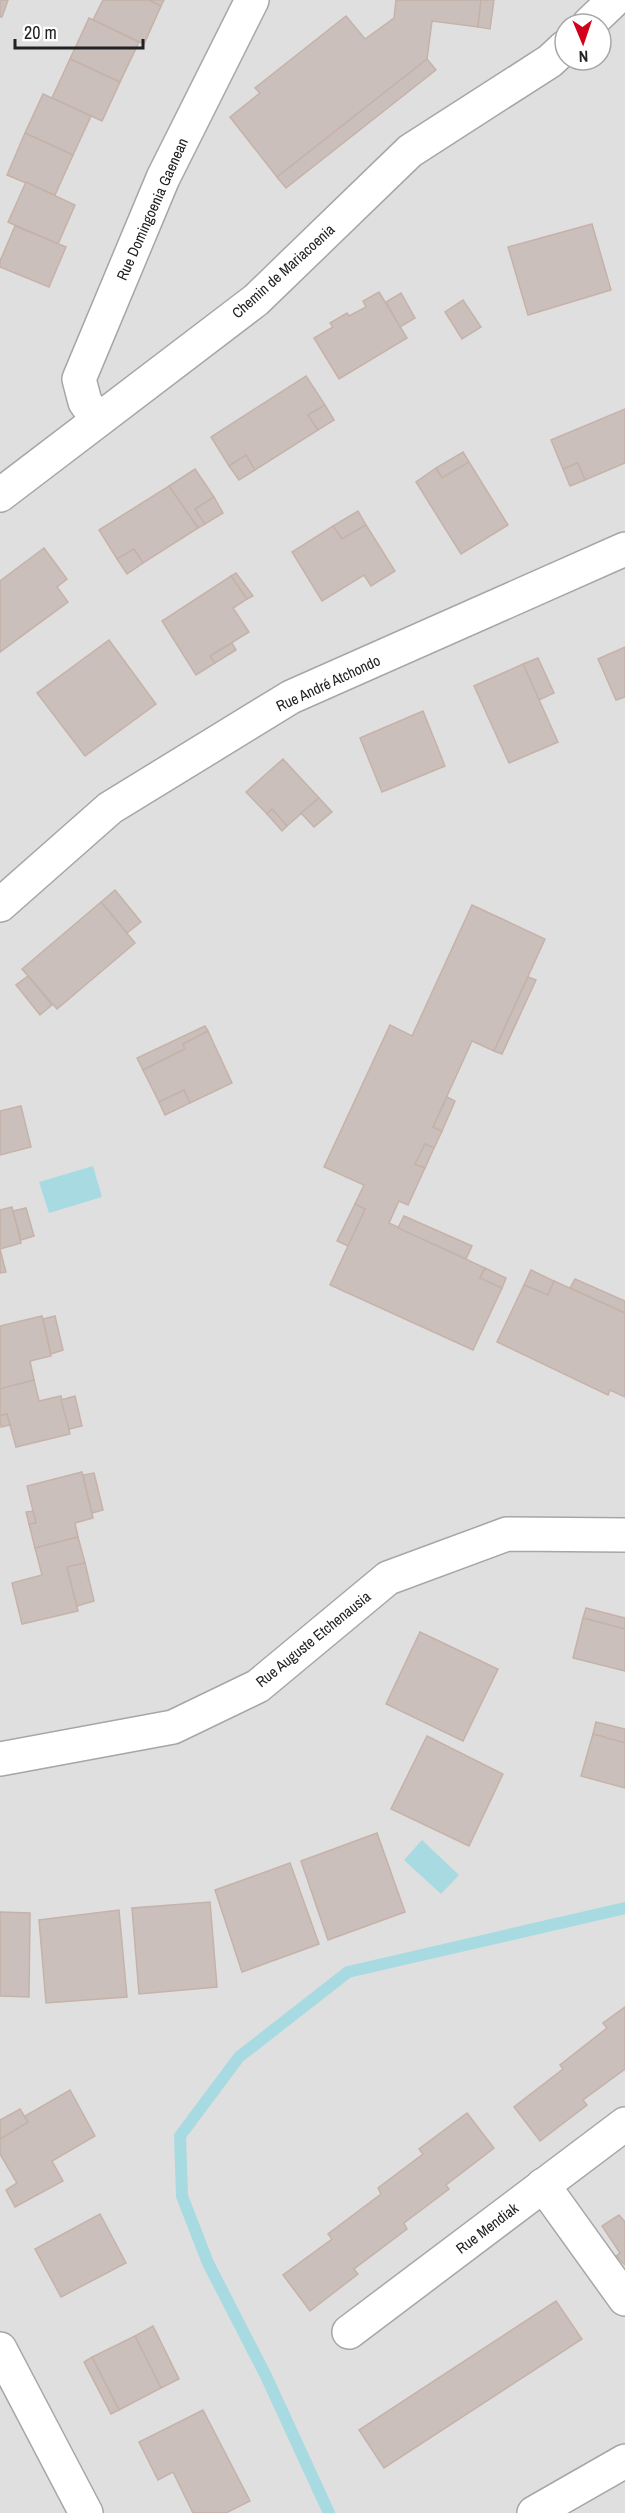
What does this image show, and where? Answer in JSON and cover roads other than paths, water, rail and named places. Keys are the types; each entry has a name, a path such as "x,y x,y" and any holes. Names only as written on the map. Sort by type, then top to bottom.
{"street":[{"name":"Rue Domingoenia Gaenean","path":"98,420 85,402 79,379 163,177 252,0"},
{"path":"602,12 614,0"},
{"name":"Chemin de Mariacoenia","path":"0,495 256,300 410,151 553,58"},
{"name":"Rue André Atchondo","path":"0,905 110,808 291,697 625,549"},
{"name":"Rue Auguste Etchenausia","path":"0,1759 173,1727 258,1686 388,1578 507,1534 625,1535"},
{"name":"Rue Mendiak","path":"349,2332 625,2124"},
{"path":"543,2186 625,2299"},
{"path":"0,2349 86,2513"},
{"path":"534,2513 625,2461"}],"water":[{"path":"93,1166 102,1197 49,1213 39,1182"},
{"path":"422,1840 459,1875 441,1894 404,1860"}],"waterway":[{"path":"329,2513 266,2376 208,2263 182,2196 180,2136 239,2057 348,1972 625,1908"}]}
